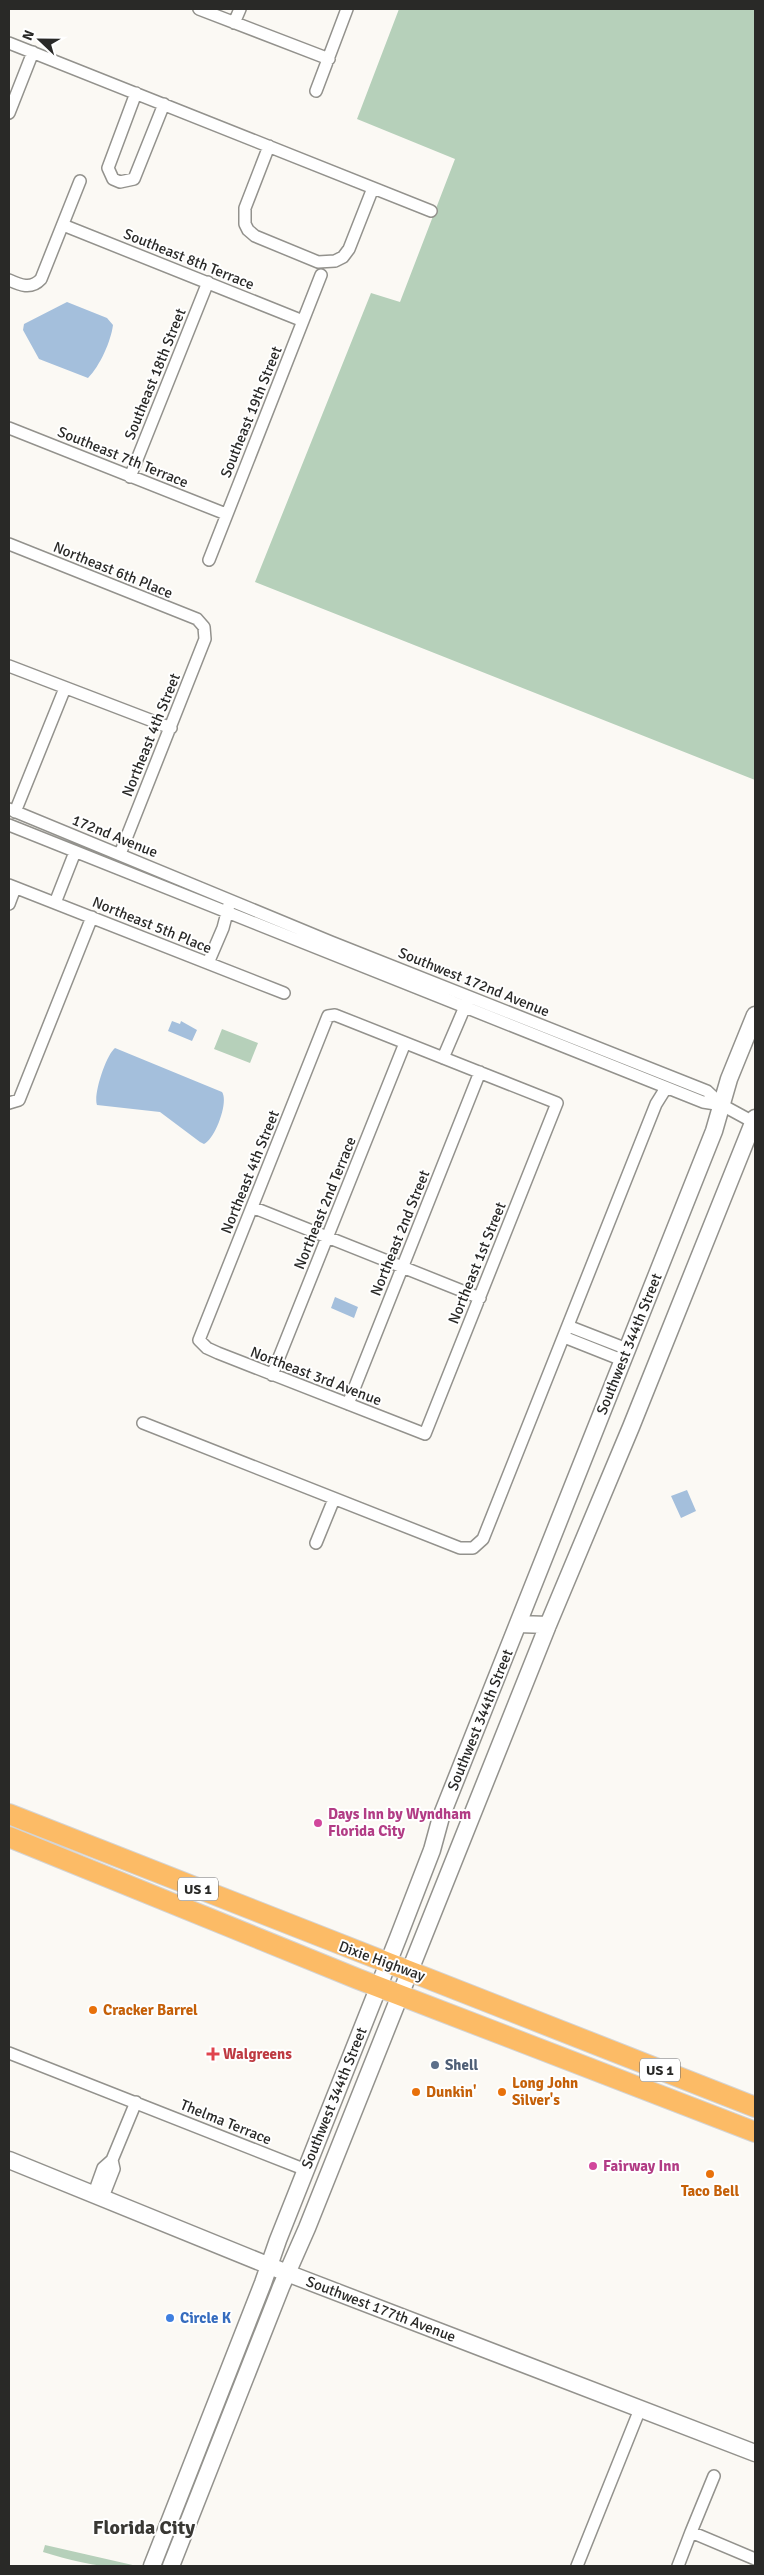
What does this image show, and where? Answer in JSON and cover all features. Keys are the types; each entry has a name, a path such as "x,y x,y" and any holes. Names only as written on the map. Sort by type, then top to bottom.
{"highway":[{"name":"Dixie Highway","path":"9,1814 755,2107"},
{"name":"US 1","path":"9,1837 158,1897"},
{"path":"9,1852 129,1894 158,1897"},
{"name":"Dixie Highway","path":"158,1897 379,1987 755,2132"}],"main road":[{"name":"Southwest 344th Street","path":"152,2566 306,2170 389,1963 432,1850 441,1817 625,1355 722,1105 729,1079 755,1014"},
{"name":"Southwest 344th Street","path":"171,2566 548,1625 631,1428 755,1121"},
{"path":"521,1616 548,1625"},
{"name":"Southwest 177th Avenue","path":"9,2160 99,2195 269,2266 755,2453"}],"street":[{"path":"199,9 328,59"},
{"path":"234,23 240,9"},
{"path":"316,92 347,9"},
{"path":"9,43 431,210"},
{"path":"9,113 33,52"},
{"path":"136,94 108,168 113,179 120,182 134,179 164,104"},
{"path":"269,146 245,208 245,224 255,236 318,262 335,261 343,257 350,249 373,188"},
{"path":"9,280 22,286 34,285 43,276 80,181"},
{"name":"Southeast 8th Terrace","path":"63,225 303,321"},
{"name":"Southeast 19th Street","path":"208,560 321,274"},
{"name":"Southeast 18th Street","path":"130,477 208,282"},
{"name":"Southeast 7th Terrace","path":"9,428 226,514"},
{"name":"Northeast 6th Place","path":"9,544 196,619 204,627"},
{"name":"Northeast 4th Street","path":"120,854 205,639 204,627"},
{"path":"9,666 171,728"},
{"path":"12,811 65,688"},
{"name":"172nd Avenue","path":"12,811 210,891"},
{"name":"172nd Avenue","path":"9,825 206,904"},
{"path":"55,902 75,852"},
{"path":"9,904 12,887"},
{"name":"Northeast 5th Place","path":"12,887 55,902 284,994"},
{"name":"Southwest 172nd Avenue","path":"210,891 230,898 666,1088 702,1102 722,1105"},
{"path":"208,963 227,912 230,898"},
{"name":"Southwest 172nd Avenue","path":"206,904 707,1091 722,1105 755,1121"},
{"path":"14,1102 92,917"},
{"path":"444,1058 467,1001"},
{"name":"Northeast 4th Street","path":"199,1340 328,1016 335,1015 405,1043"},
{"path":"405,1043 480,1072"},
{"name":"Northeast 2nd Terrace","path":"272,1375 405,1043"},
{"name":"Northeast 1st Street","path":"426,1434 557,1102 480,1072"},
{"name":"Northeast 2nd Street","path":"348,1404 480,1072"},
{"path":"143,1424 460,1548 466,1550 479,1544 483,1539 656,1104 666,1088"},
{"path":"252,1207 480,1298"},
{"path":"568,1326 625,1355"},
{"path":"564,1337 625,1355"},
{"name":"Northeast 3rd Avenue","path":"199,1340 207,1348 272,1375 426,1434"},
{"path":"316,1543 334,1499"},
{"name":"Thelma Terrace","path":"9,2053 306,2170"},
{"path":"99,2195 103,2168 112,2160 136,2102"},
{"path":"577,2566 640,2409"},
{"path":"678,2566 714,2476"},
{"path":"692,2532 755,2559"}],"green space":[{"path":"399,9 755,9 755,780 255,582 371,293 400,302 455,159 357,119"},
{"path":"222,1029 258,1043 250,1063 214,1049"},
{"path":"45,2545 137,2566 102,2566 78,2561 43,2552"}],"water":[{"path":"67,302 107,318 113,325 104,353 97,367 88,378 39,359 23,330 24,324"},
{"path":"172,1021 180,1024 181,1021 197,1030 192,1041 168,1031"},
{"path":"115,1048 222,1092 224,1104 220,1120 208,1141 204,1144 200,1142 160,1112 97,1105 96,1100 101,1075 111,1052"},
{"path":"335,1297 358,1307 354,1318 331,1308"},
{"path":"687,1490 696,1511 681,1518 671,1496"}],"place":[{"name":"Days Inn by Wyndham Florida City","path":"318,1823"},
{"name":"Cracker Barrel","path":"93,2010"},
{"name":"Walgreens","path":"213,2054"},
{"name":"Shell","path":"435,2065"},
{"name":"Dunkin'","path":"416,2092"},
{"name":"Long John Silver's","path":"502,2092"},
{"name":"Fairway Inn","path":"593,2166"},
{"name":"Taco Bell","path":"710,2174"},
{"name":"Circle K","path":"170,2318"}],"district":[{"name":"Florida City","path":"144,2527"}]}
